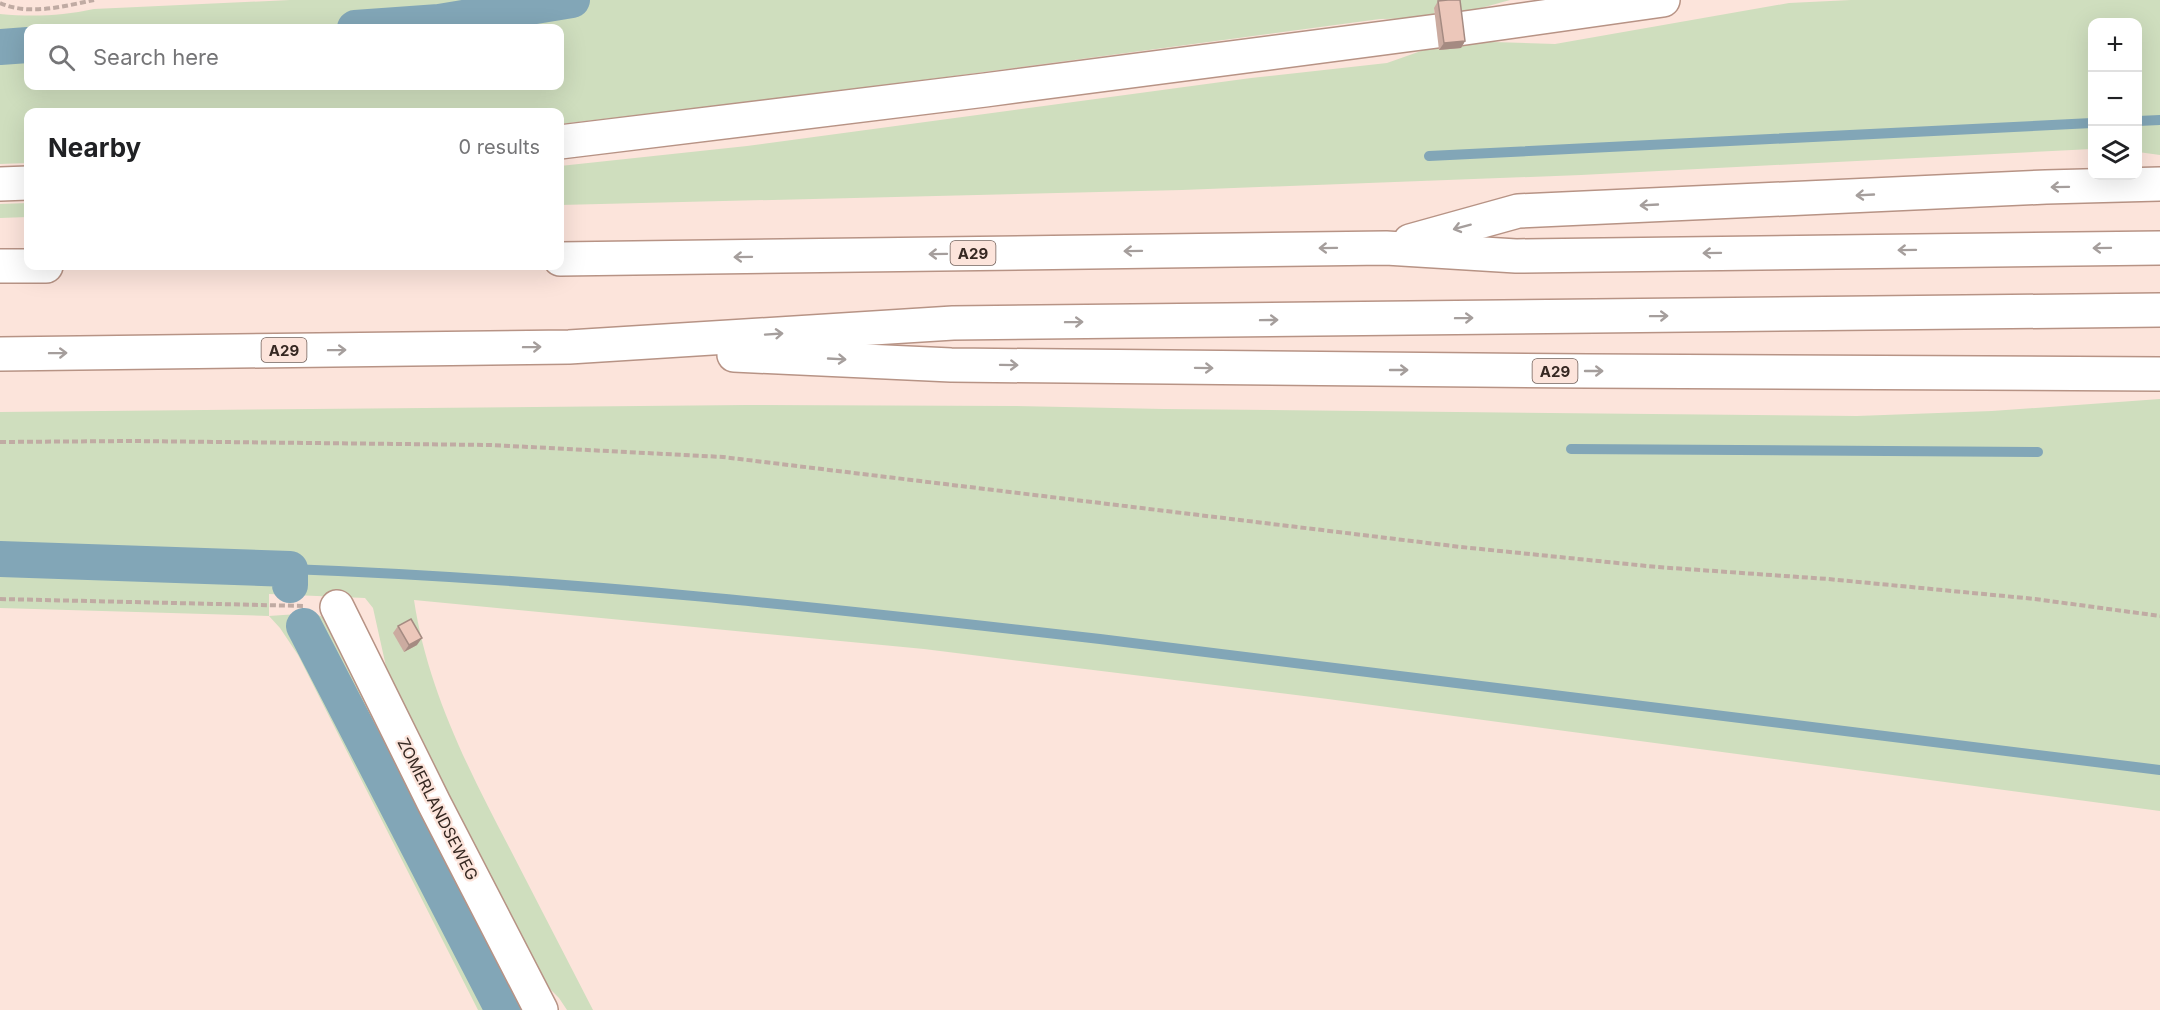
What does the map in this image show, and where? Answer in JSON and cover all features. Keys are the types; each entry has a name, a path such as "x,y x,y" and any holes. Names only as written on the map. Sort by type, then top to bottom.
{"main road":[{"path":"564,141 985,90 1663,0"},
{"path":"0,184 24,183"},
{"name":"A29","path":"1386,248 1518,211 2160,184"},
{"name":"A29","path":"564,259 1386,248 1516,256 2160,248"},
{"path":"0,266 24,266"},
{"name":"A29","path":"0,354 569,347 952,323 2160,310"},
{"name":"A29","path":"569,347 951,365 2160,374"},
{"name":"ZOMERLANDSEWEG","path":"337,607 434,803 541,1010"}],"path":[{"path":"0,3 16,8 31,9 94,0"},
{"path":"0,442 131,441 491,445 723,457 1461,547 1657,567 1828,579 2012,597 2160,615"},
{"path":"0,600 337,607"}],"green space":[{"path":"290,0 1510,0 1463,13 1434,8 1435,18 1380,19 797,97 564,124 564,108 24,108 24,163 0,164 0,14 70,13 94,9"},
{"path":"1851,0 2160,0 2160,155 2142,153 2142,18 2088,18 2088,149 1581,175 1182,190 564,205 564,166 747,146 1251,78 1387,63 1438,45 1439,50 1460,41 1555,44 1789,3"},
{"path":"24,203 24,217 0,218 0,204"},
{"path":"2160,399 2160,811 1328,699 924,649 414,600 429,665 464,758 593,1010 567,1010 559,998 541,980 393,698 373,608 365,598 269,594 269,616 0,608 0,412 746,405 1857,416 1992,411"},
{"path":"312,613 323,617 530,1010 478,1010 298,655 269,616"}],"building":[{"path":"1460,0 1465,41 1444,43 1438,1"},
{"path":"411,619 422,638 409,645 398,626"}],"waterway":[{"path":"411,24 439,22 572,0"},
{"path":"0,47 24,45"},
{"path":"2142,121 2160,120"},
{"path":"1429,156 2088,123"},
{"path":"1571,449 2038,452"},
{"path":"0,559 290,569 290,585"},
{"path":"290,569 594,587 898,616 1365,671 2160,770"},
{"path":"304,626 503,1010"}]}
